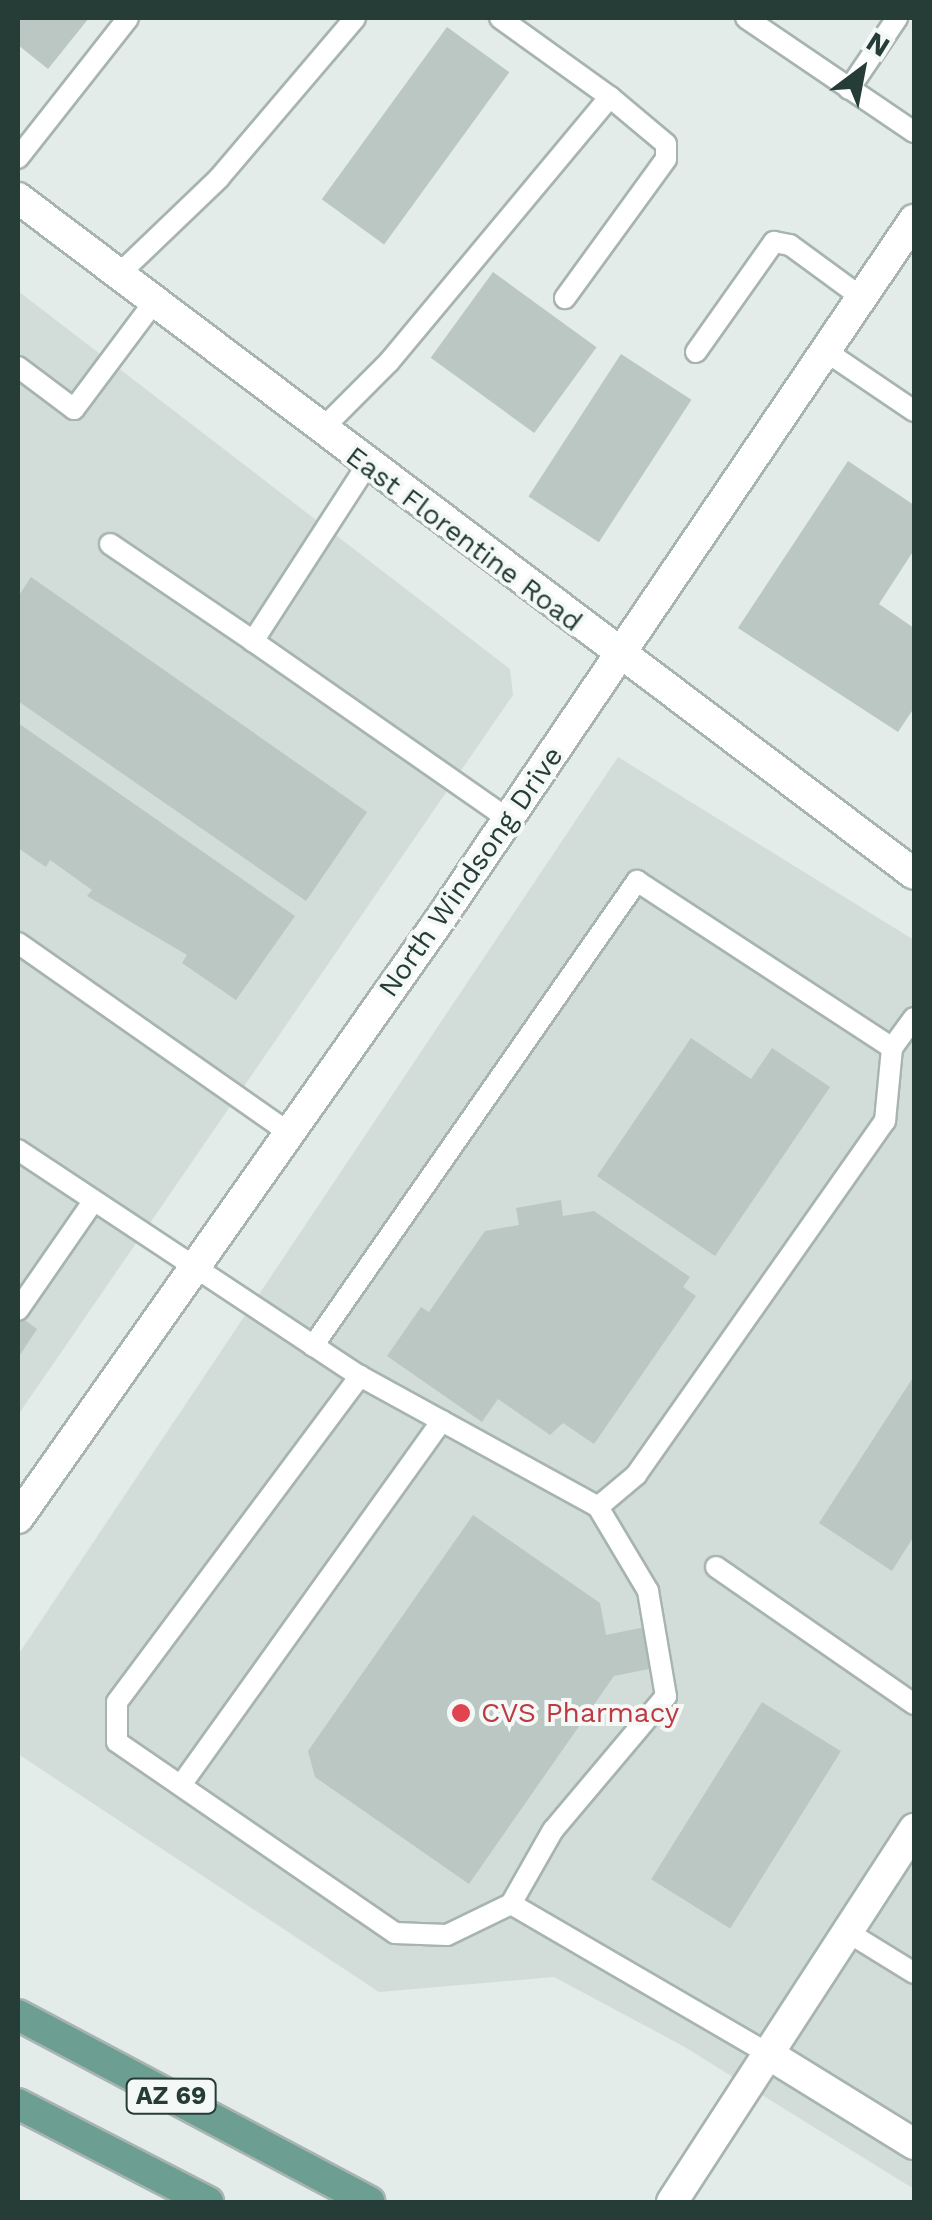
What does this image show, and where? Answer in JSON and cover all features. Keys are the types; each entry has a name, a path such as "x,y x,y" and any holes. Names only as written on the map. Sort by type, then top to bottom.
{"main road":[{"name":"AZ 69","path":"18,2015 369,2202"},
{"name":"AZ 69","path":"18,2104 208,2202"}],"street":[{"name":"East Florentine Road","path":"18,198 367,466 914,874"},
{"name":"North Windsong Drive","path":"18,1518 508,819 914,220"},
{"path":"672,2202 765,2052 914,1830"},
{"path":"765,2052 914,2144"}],"lane":[{"path":"18,158 128,18"},
{"path":"118,275 219,178 355,18"},
{"path":"500,18 610,97 666,144 666,158 564,298"},
{"path":"746,18 914,132"},
{"path":"849,90 897,18"},
{"path":"321,430 389,362 610,97"},
{"path":"696,352 774,242 790,245 861,297"},
{"path":"18,366 74,409 154,302"},
{"path":"824,350 914,411"},
{"path":"253,641 367,466"},
{"path":"110,544 508,819"},
{"path":"313,1346 637,881 892,1048"},
{"path":"18,943 289,1133"},
{"path":"598,1507 636,1475 885,1122 892,1048 914,1018"},
{"path":"18,1150 360,1376 598,1507 648,1590 666,1696 552,1830 511,1904 447,1935 395,1932 118,1742 117,1702 360,1376"},
{"path":"18,1310 92,1202"},
{"path":"181,1785 442,1421"},
{"path":"716,1567 914,1704"},
{"path":"511,1904 765,2052"},
{"path":"846,1932 914,1974"}],"shaded area":[{"path":"18,291 510,669 513,695 18,1415"},
{"path":"618,757 914,940 914,2189 683,2046 554,1977 379,1992 18,1754 18,1655"}],"building":[{"path":"18,18 89,18 48,69 18,45"},
{"path":"447,27 509,72 384,245 322,199"},
{"path":"493,272 597,347 534,433 431,358"},
{"path":"621,354 691,400 599,542 528,497"},
{"path":"848,461 914,505 914,550 879,604 914,628 914,708 898,732 738,628"},
{"path":"31,577 367,812 306,901 18,701 18,597"},
{"path":"18,723 295,916 236,1000 182,963 187,955 87,896 92,890 50,860 46,867 18,848"},
{"path":"691,1038 751,1079 772,1048 830,1087 715,1256 597,1176"},
{"path":"561,1200 563,1216 594,1211 690,1277 683,1287 696,1296 594,1444 563,1423 550,1435 498,1399 482,1422 387,1356 421,1307 429,1312 485,1231 519,1225 516,1208"},
{"path":"18,1315 37,1329 18,1358"},
{"path":"914,1376 914,1536 892,1571 819,1523"},
{"name":"CVS Pharmacy","path":"473,1515 600,1603 606,1635 645,1627 654,1668 614,1676 469,1884 315,1777 308,1751"},
{"path":"762,1702 841,1751 730,1929 651,1879"}],"place":[{"name":"CVS Pharmacy","path":"461,1713"}]}
